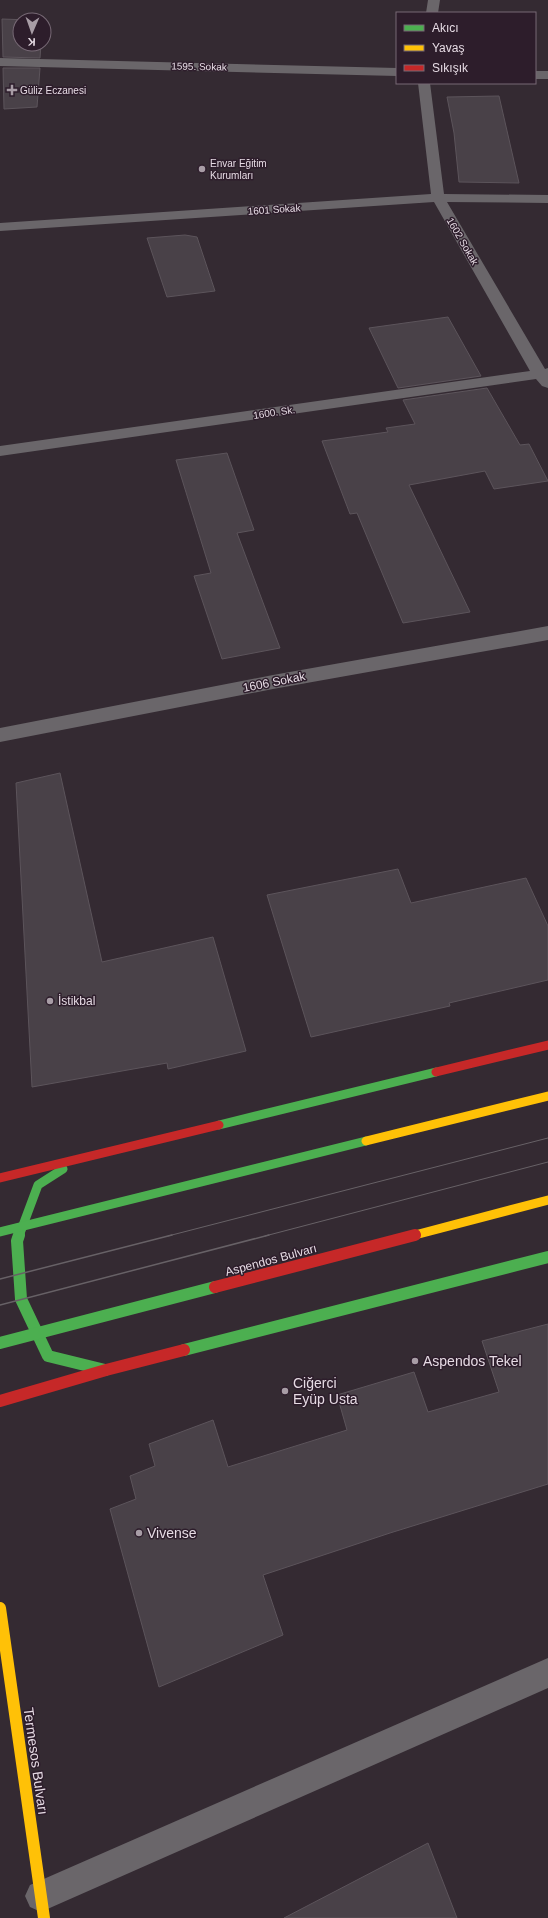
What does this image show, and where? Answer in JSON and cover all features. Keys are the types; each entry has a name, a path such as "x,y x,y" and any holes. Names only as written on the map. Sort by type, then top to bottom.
{"main road":[{"path":"0,1178 548,1045"},
{"path":"0,1232 548,1096"},
{"path":"82,1158 38,1184 17,1241 21,1299 48,1356 106,1370"},
{"name":"Aspendos Bulvarı","path":"0,1343 548,1200"},
{"path":"0,1401 106,1370 548,1257"},
{"name":"Termesos Bulvarı","path":"0,1608 43,1907"}],"street":[{"path":"432,12 434,0"},
{"name":"1595. Sokak","path":"0,62 396,72"},
{"path":"536,75 548,75"},
{"name":"1602 Sokak","path":"424,84 438,198 545,377"},
{"name":"1601 Sokak","path":"0,227 438,198 548,199"},
{"name":"1600. Sk.","path":"0,451 545,377"},
{"name":"1606 Sokak","path":"0,735 273,682 548,633"},
{"path":"43,1907 548,1673"}],"building":[{"path":"2,19 12,19 12,52 40,52 40,58 3,57"},
{"path":"3,68 40,68 37,107 4,109"},
{"path":"499,96 519,183 459,182 454,133 447,97"},
{"path":"185,235 197,237 215,291 167,297 147,238"},
{"path":"448,317 481,376 398,388 369,328"},
{"path":"487,388 520,445 529,444 548,481 494,489 485,471 409,485 470,612 403,623 357,513 350,514 322,441 388,432 386,428 415,424 403,400"},
{"path":"227,453 254,530 237,533 280,648 222,659 194,576 211,573 176,460"},
{"path":"60,773 102,962 213,937 246,1051 168,1069 167,1063 32,1087 16,783"},
{"path":"398,869 411,903 526,878 548,926 548,980 449,1003 450,1006 311,1037 267,895"},
{"path":"548,1324 548,1484 390,1533 263,1575 283,1635 159,1687 110,1509 136,1499 130,1476 155,1466 149,1444 213,1420 228,1467 347,1430 337,1395 414,1372 428,1412 499,1392 482,1341"},
{"path":"428,1843 457,1918 284,1918"}],"tram line":[{"path":"168,1236 548,1138"},
{"path":"265,1236 548,1162"},
{"path":"0,1279 172,1235"},
{"path":"0,1305 269,1235"}],"traffic: fast":[{"path":"219,1125 436,1072"},
{"path":"0,1232 366,1141"},
{"path":"63,1169 38,1185 17,1241 21,1299 48,1356 105,1370"},
{"path":"184,1350 548,1257"},
{"path":"0,1343 215,1287"}],"traffic: slow":[{"path":"366,1141 548,1096"},
{"path":"415,1235 548,1200"},
{"path":"0,1608 44,1918"}],"traffic: jam":[{"path":"436,1072 548,1045"},
{"path":"0,1178 219,1125"},
{"path":"215,1287 415,1235"},
{"path":"0,1401 106,1370 184,1350"}],"place":[{"name":"Güliz Eczanesi","path":"12,90"},
{"name":"Envar Eğitim Kurumları","path":"202,169"},
{"name":"İstikbal","path":"50,1001"},
{"name":"Aspendos Tekel","path":"415,1361"},
{"name":"Ciğerci Eyüp Usta","path":"285,1391"},
{"name":"Vivense","path":"139,1533"}]}
